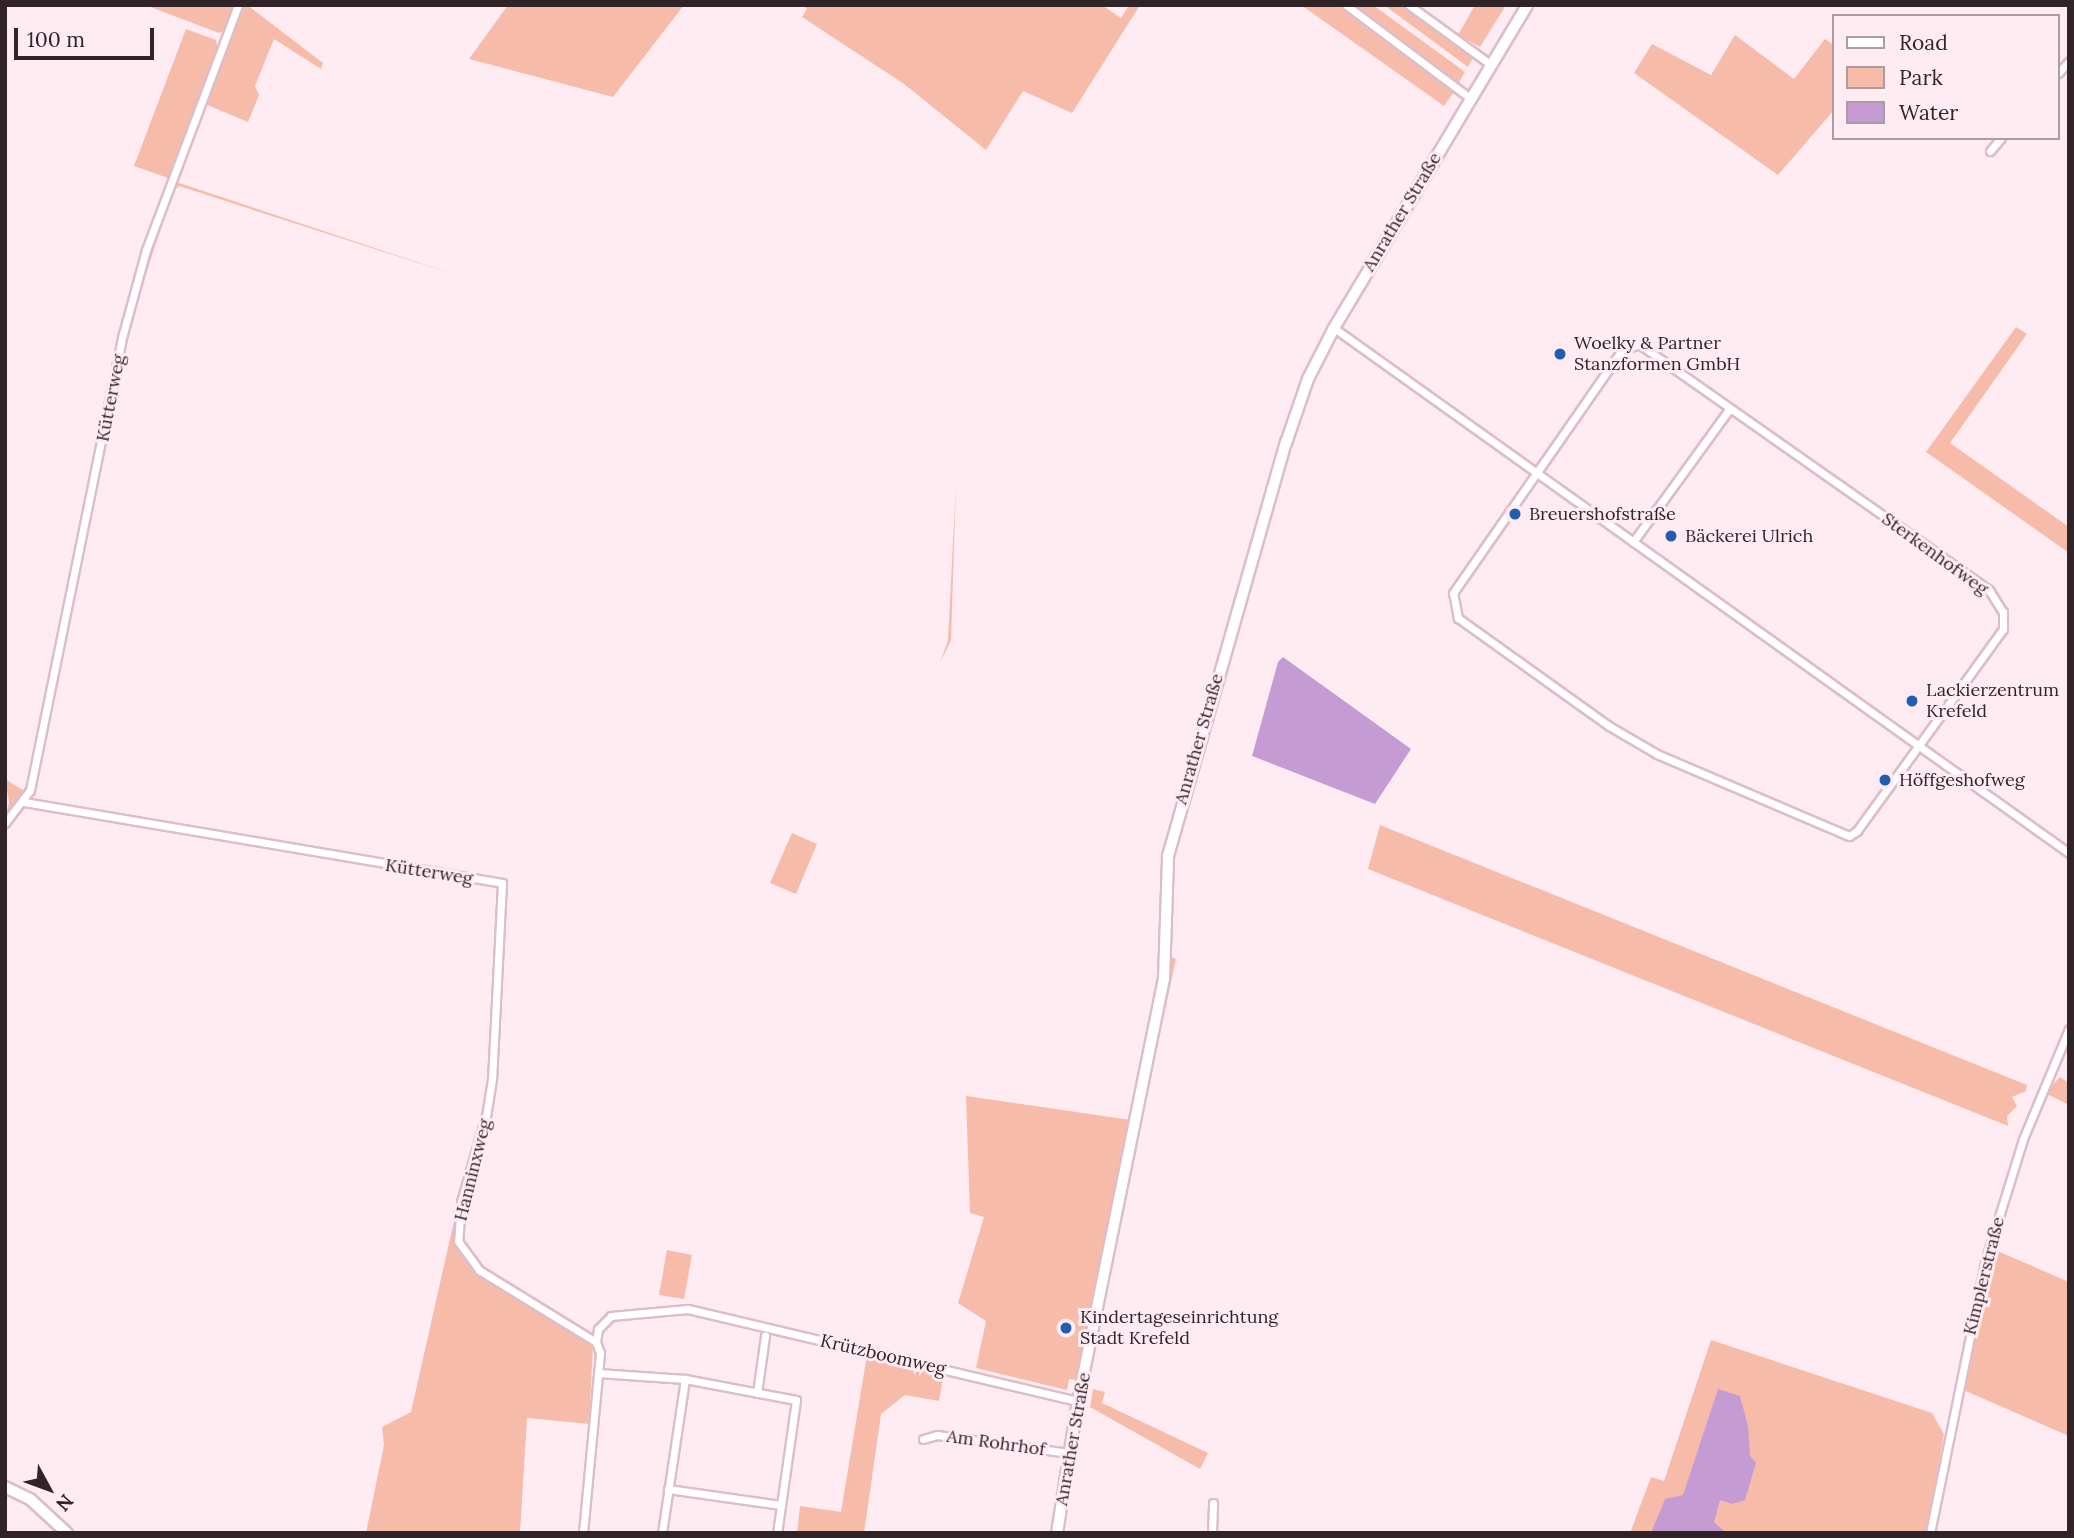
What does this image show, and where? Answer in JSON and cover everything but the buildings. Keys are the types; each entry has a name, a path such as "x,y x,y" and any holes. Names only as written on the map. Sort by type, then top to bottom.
{"main road":[{"name":"Anrather Straße","path":"1057,1533 1078,1401 1164,979 1168,856 1177,815 1286,443 1308,379 1334,328 1527,5"},
{"path":"5,1487 30,1499 67,1533"}],"street":[{"name":"Kütterweg","path":"5,823 24,802 49,705 123,334 171,178 238,5"},
{"path":"1346,5 1470,98"},
{"path":"1409,5 1490,64"},
{"path":"1990,151 1999,140"},
{"path":"1334,328 1534,474 2069,853"},
{"name":"Sterkenhofweg","path":"1534,474 1622,350 1639,344 1989,590 2003,612 2003,629 1919,746"},
{"path":"1633,542 1730,408"},
{"path":"1534,474 1452,593 1458,618 1609,726 1713,781 1849,836 1857,831 1919,746"},
{"name":"Kütterweg","path":"24,802 502,883 501,926"},
{"name":"Hanninxweg","path":"501,926 492,1079 486,1115 461,1202 458,1241 479,1270 596,1342"},
{"name":"Kimplerstraße","path":"1930,1533 1985,1262 2023,1139 2069,1029"},
{"name":"Krützboomweg","path":"596,1342 598,1329 611,1316 688,1309 1078,1401"},
{"path":"757,1393 765,1336"},
{"path":"583,1533 598,1373 596,1342"},
{"path":"598,1373 685,1379 796,1400 777,1533"},
{"path":"662,1533 685,1379"},
{"name":"Am Rohrhof","path":"923,1439 937,1435 1069,1453"},
{"path":"668,1489 781,1505"},
{"path":"1212,1533 1213,1503"}],"green space":[{"path":"145,5 235,5 225,30 219,33"},
{"path":"240,5 247,5 323,63 321,69 274,39 255,86 259,95 248,122 205,104 177,173 180,178 176,174"},
{"path":"508,5 684,5 613,97 469,59"},
{"path":"802,5 1102,5 1121,18 1129,5 1140,5 1072,113 1023,91 986,150 904,84 802,17 807,9"},
{"path":"1301,5 1339,5 1454,92 1444,106"},
{"path":"1352,5 1373,5 1465,72 1458,84"},
{"path":"1384,5 1404,5 1474,56 1468,67"},
{"path":"1475,5 1506,5 1480,47 1458,35"},
{"path":"186,29 216,40 218,51 168,178 134,166"},
{"path":"1735,35 1794,79 1825,39 1832,44 1832,112 1778,175 1634,73 1652,44 1711,75"},
{"path":"179,183 465,278 179,186 172,192 127,335 61,655 125,334 148,251 174,184"},
{"path":"2016,327 2027,334 1950,443 2069,527 2069,553 1926,452"},
{"path":"956,484 951,640 940,663 948,640"},
{"path":"5,779 26,792 5,820 9,802"},
{"path":"1380,825 2027,1085 2026,1091 2012,1097 2017,1106 2007,1116 2008,1126 1368,869"},
{"path":"792,833 817,844 796,894 770,883"},
{"path":"1169,956 1176,959 1131,1169 1129,1168"},
{"path":"2060,1077 2069,1083 2069,1105 2045,1093"},
{"path":"966,1096 1131,1120 1079,1380 1069,1379 1067,1390 976,1368 986,1321 958,1303 984,1217 970,1213"},
{"path":"1126,1190 1110,1278 1086,1382"},
{"path":"454,1221 455,1244 476,1272 593,1346 589,1424 527,1418 520,1533 366,1533 384,1445 382,1427 411,1412"},
{"path":"667,1250 692,1255 684,1299 659,1295"},
{"path":"1995,1250 2069,1282 2069,1436 1961,1389"},
{"path":"1711,1340 1932,1413 1944,1434 1927,1533 1630,1533 1651,1477 1664,1481"},
{"path":"867,1355 944,1373 939,1401 905,1395 881,1414 864,1533 797,1533 800,1506 841,1512"},
{"path":"1093,1389 1105,1392 1102,1403 1208,1453 1200,1469 1090,1407"}],"water":[{"path":"1283,657 1411,749 1375,804 1252,756 1278,662"},
{"path":"1718,1389 1740,1396 1748,1426 1750,1456 1756,1463 1745,1500 1732,1504 1720,1500 1714,1522 1726,1533 1651,1533 1665,1499 1683,1495"}],"place":[{"name":"Woelky & Partner Stanzformen GmbH","path":"1560,354"},
{"name":"Breuershofstraße","path":"1515,514"},
{"name":"Bäckerei Ulrich","path":"1671,536"},
{"name":"Lackierzentrum Krefeld","path":"1912,701"},
{"name":"Höffgeshofweg","path":"1885,780"},
{"name":"Kindertageseinrichtung Stadt Krefeld","path":"1066,1328"}]}
